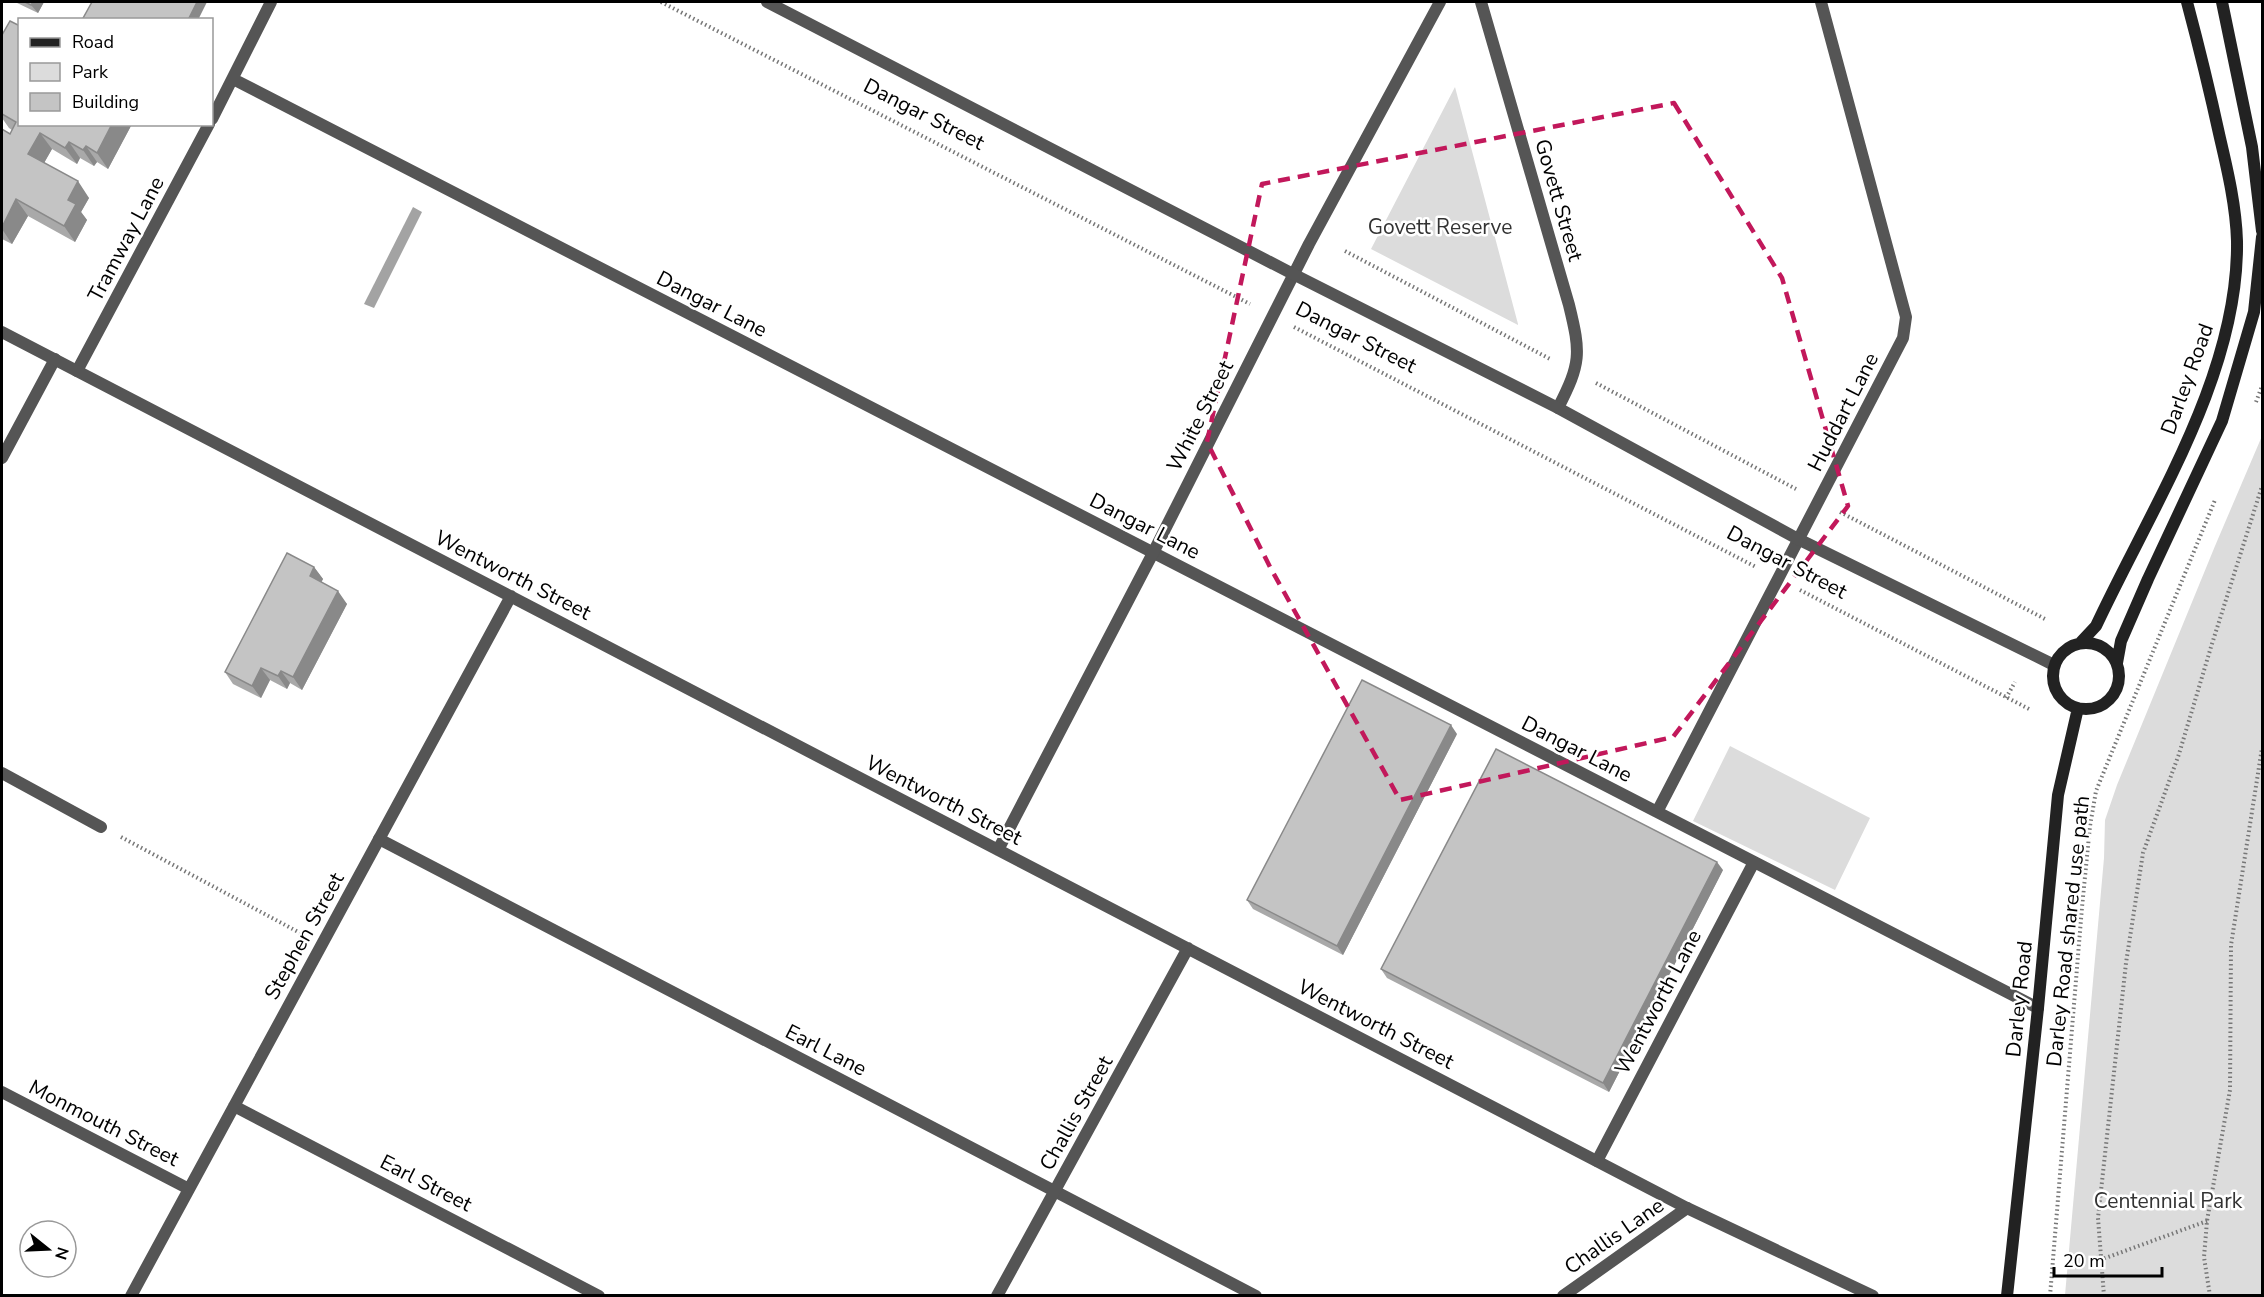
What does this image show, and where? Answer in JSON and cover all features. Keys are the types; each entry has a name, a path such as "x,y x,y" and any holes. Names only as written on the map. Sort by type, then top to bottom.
{"main road":[{"name":"Darley Road","path":"2081,642 2096,626 2168,481 2203,403 2229,317 2236,263 2233,202 2204,64 2187,2"},
{"path":"2222,2 2252,147 2262,231"},
{"name":"Darley Road","path":"2117,663 2121,640 2222,421 2254,312 2262,237"},
{"path":"2081,642 2103,647 2111,654 2119,671 2117,687 2108,701 2091,709 2068,704 2059,696 2052,676 2054,665 2063,651 2081,642"},
{"name":"Darley Road","path":"2007,1296 2058,795 2078,708"}],"street":[{"path":"213,117 271,2"},
{"name":"Dangar Street","path":"767,2 1558,408 1798,539 2054,665"},
{"name":"White Street","path":"998,849 1153,553 1293,274 1440,2"},
{"name":"Govett Street","path":"1481,2 1569,305 1576,337 1578,358 1575,372 1558,408"},
{"name":"Huddart Lane","path":"1657,812 1903,338 1906,318 1821,2"},
{"name":"Dangar Lane","path":"233,79 2038,1008"},
{"name":"Tramway Lane","path":"77,371 208,126"},
{"name":"Wentworth Street","path":"2,332 1687,1208 1873,1296"},
{"path":"2,458 55,359"},
{"name":"Stephen Street","path":"131,1296 511,596"},
{"path":"2,773 102,827"},
{"name":"Earl Lane","path":"379,839 1256,1296"},
{"name":"Wentworth Lane","path":"1596,1161 1754,862"},
{"name":"Challis Street","path":"997,1296 1188,948"},
{"name":"Monmouth Street","path":"2,1092 189,1189"},
{"name":"Earl Street","path":"234,1106 599,1296"},
{"name":"Challis Lane","path":"1563,1296 1687,1208"}],"path":[{"name":"Dangar Street","path":"662,2 2031,710"},
{"path":"1345,251 2047,620"},
{"path":"2254,406 2262,386"},
{"path":"2104,1296 2100,1260 2099,1207 2126,963 2143,853 2180,754 2262,486"},
{"name":"Darley Road shared use path","path":"2050,1296 2082,907 2096,791 2219,490"},
{"path":"2006,698 2015,681"},
{"path":"2210,1296 2204,1257 2207,1221 2230,1090 2231,945 2262,748"},
{"path":"102,827 321,945"},
{"path":"2100,1260 2207,1221"}],"highlighted area":[{"path":"1674,103 1782,278 1848,506 1673,737 1400,800 1270,567 1207,442 1262,184"}],"green space":[{"name":"Govett Reserve","path":"1455,87 1518,324 1518,325 1371,249"},
{"name":"Centennial Park","path":"2262,436 2262,1295 2065,1295 2104,858 2105,820 2117,785"},
{"path":"1730,746 1870,818 1835,890 1693,821"}],"shaded area":[{"path":"413,207 422,212 374,308 364,304"}],"building":[{"path":"92,2 197,2 189,18 83,18"},
{"path":"10,21 18,25 18,126 111,126 97,153 86,146 83,150 69,142 65,148 40,133 28,154 78,181 68,200 76,204 64,226 16,199 2,227 2,129 10,134 16,122 2,114 2,35"},
{"path":"287,553 314,567 310,576 338,591 293,677 281,671 278,676 261,668 252,686 225,672"},
{"path":"1362,680 1451,725 1337,946 1247,900"},
{"path":"1496,749 1717,862 1603,1083 1381,969"}]}
